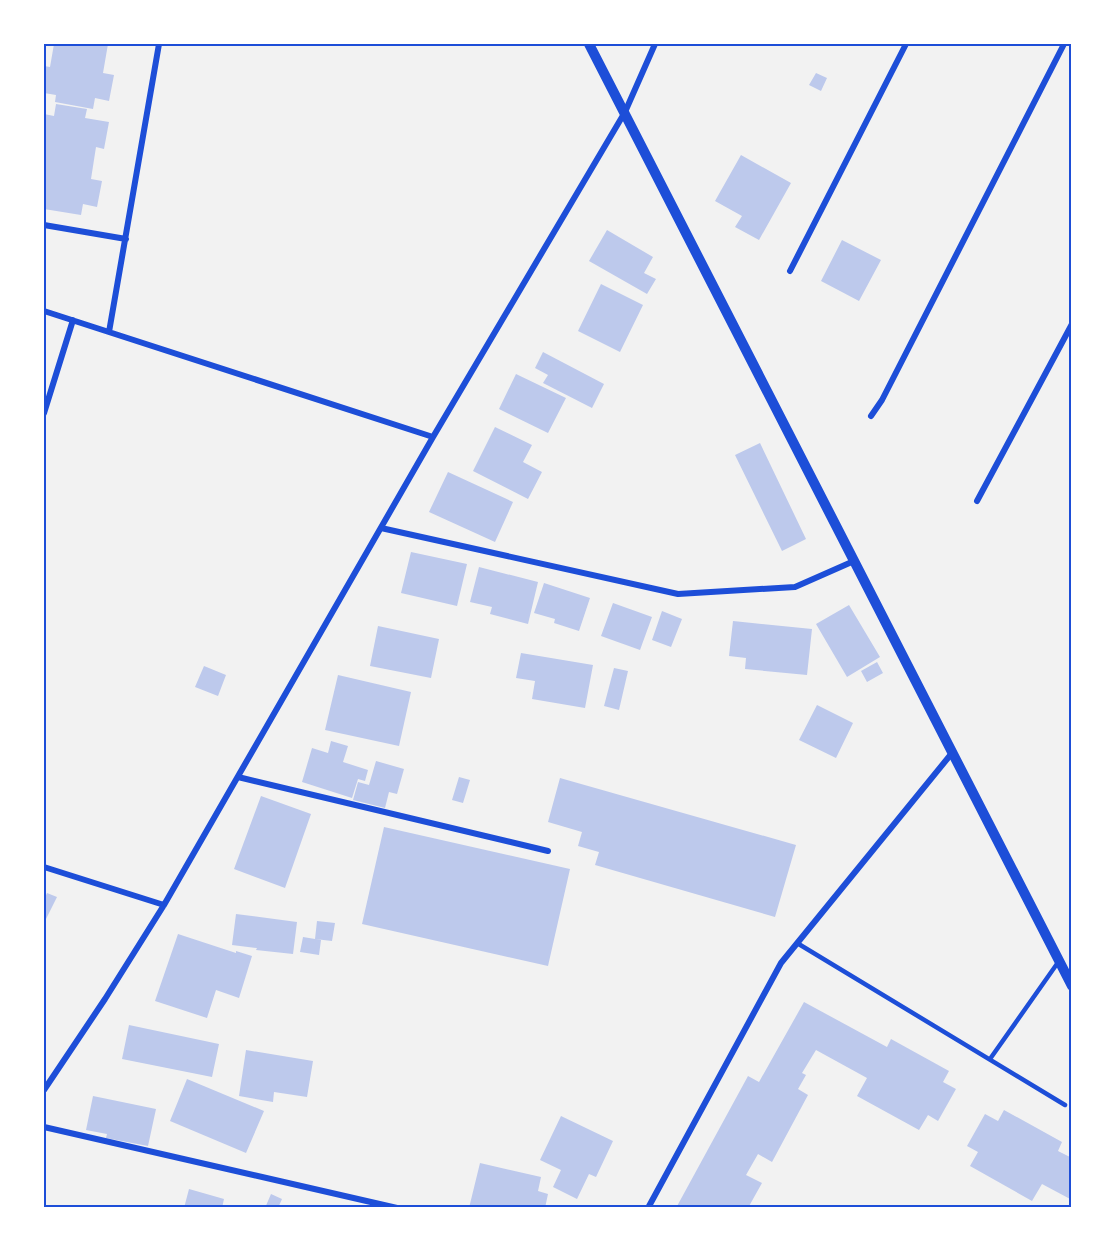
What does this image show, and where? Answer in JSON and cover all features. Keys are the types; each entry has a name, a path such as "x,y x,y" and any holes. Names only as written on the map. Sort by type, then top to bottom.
{"street":[{"path":"109,332 159,44"},
{"path":"589,44 1071,986"},
{"path":"44,1090 164,905 381,528 625,112 655,44"},
{"path":"790,272 906,44"},
{"path":"871,416 882,400 1064,44"},
{"path":"44,225 126,239"},
{"path":"44,310 434,437"},
{"path":"44,413 73,320"},
{"path":"977,501 1071,324"},
{"path":"381,528 678,594 795,587 854,561"},
{"path":"648,1208 781,963 952,753"},
{"path":"238,777 548,851"},
{"path":"44,867 164,905"},
{"path":"44,1127 397,1208"}],"lane":[{"path":"797,943 1065,1105"},
{"path":"990,1059 1059,961"}],"building":[{"path":"54,44 108,44 103,73 114,75 109,101 95,98 93,109 55,102 56,95 44,93 44,66 50,67"},
{"path":"816,73 827,78 821,91 809,85"},
{"path":"56,104 87,109 85,118 109,122 104,149 96,147 91,179 102,181 97,207 83,204 81,215 44,209 44,114 54,116"},
{"path":"741,155 791,183 759,240 735,227 742,216 715,201"},
{"path":"607,230 653,257 644,273 656,279 647,294 589,261"},
{"path":"842,240 881,260 859,301 821,281"},
{"path":"601,284 643,305 620,352 578,331"},
{"path":"543,352 604,384 592,408 543,383 548,375 535,368"},
{"path":"516,374 566,398 548,433 499,409"},
{"path":"495,427 532,445 523,462 542,472 528,499 473,471"},
{"path":"760,443 806,539 782,551 735,455"},
{"path":"448,472 513,502 495,542 429,512"},
{"path":"411,552 467,564 457,606 401,593"},
{"path":"479,567 538,582 528,624 490,614 492,607 470,602"},
{"path":"544,583 590,598 579,631 554,623 555,619 534,613"},
{"path":"613,603 652,617 640,650 601,636"},
{"path":"849,605 880,657 847,677 816,624"},
{"path":"662,611 682,619 671,647 652,640"},
{"path":"733,621 812,629 807,675 745,669 746,658 729,656"},
{"path":"378,626 439,639 431,678 370,666"},
{"path":"521,653 593,665 585,708 532,699 535,681 516,678"},
{"path":"877,662 883,673 867,682 861,671"},
{"path":"204,666 226,675 218,696 195,687"},
{"path":"614,668 628,671 619,710 604,706"},
{"path":"338,675 411,692 399,746 325,730"},
{"path":"817,705 853,723 836,758 799,740"},
{"path":"331,741 348,746 343,762 368,770 365,781 358,779 352,798 302,782 312,748 328,753"},
{"path":"376,761 404,769 397,794 389,792 385,808 353,800 358,782 369,785"},
{"path":"459,777 470,780 463,803 452,800"},
{"path":"560,778 796,845 775,917 595,865 599,852 578,846 582,832 548,822"},
{"path":"261,796 311,814 285,888 234,869"},
{"path":"384,827 570,869 548,966 362,924"},
{"path":"47,893 57,897 44,923 44,900"},
{"path":"236,914 297,922 293,954 232,945"},
{"path":"317,921 335,923 332,941 315,939"},
{"path":"178,934 252,956 239,998 216,990 207,1018 155,1001"},
{"path":"303,937 321,940 319,955 300,952"},
{"path":"804,1002 887,1047 891,1039 949,1071 943,1082 956,1089 938,1121 928,1115 919,1130 857,1096 867,1078 816,1050 802,1073 806,1075 798,1089 808,1095 772,1162 758,1154 746,1175 762,1183 748,1208 676,1208 748,1076 759,1082"},
{"path":"129,1025 219,1044 212,1077 122,1059"},
{"path":"246,1050 313,1061 307,1097 274,1092 273,1102 239,1096"},
{"path":"187,1079 264,1111 246,1153 170,1121"},
{"path":"93,1096 156,1109 148,1146 106,1138 107,1134 86,1130"},
{"path":"1004,1110 1062,1142 1058,1151 1072,1158 1072,1200 1042,1184 1032,1201 970,1166 978,1152 967,1146 985,1114 998,1121"},
{"path":"561,1116 613,1141 596,1177 589,1174 577,1199 553,1187 561,1170 540,1160"},
{"path":"480,1163 541,1177 538,1191 548,1194 545,1208 469,1208"},
{"path":"189,1189 224,1199 222,1208 184,1208"},
{"path":"271,1194 282,1199 278,1208 265,1208"}]}
